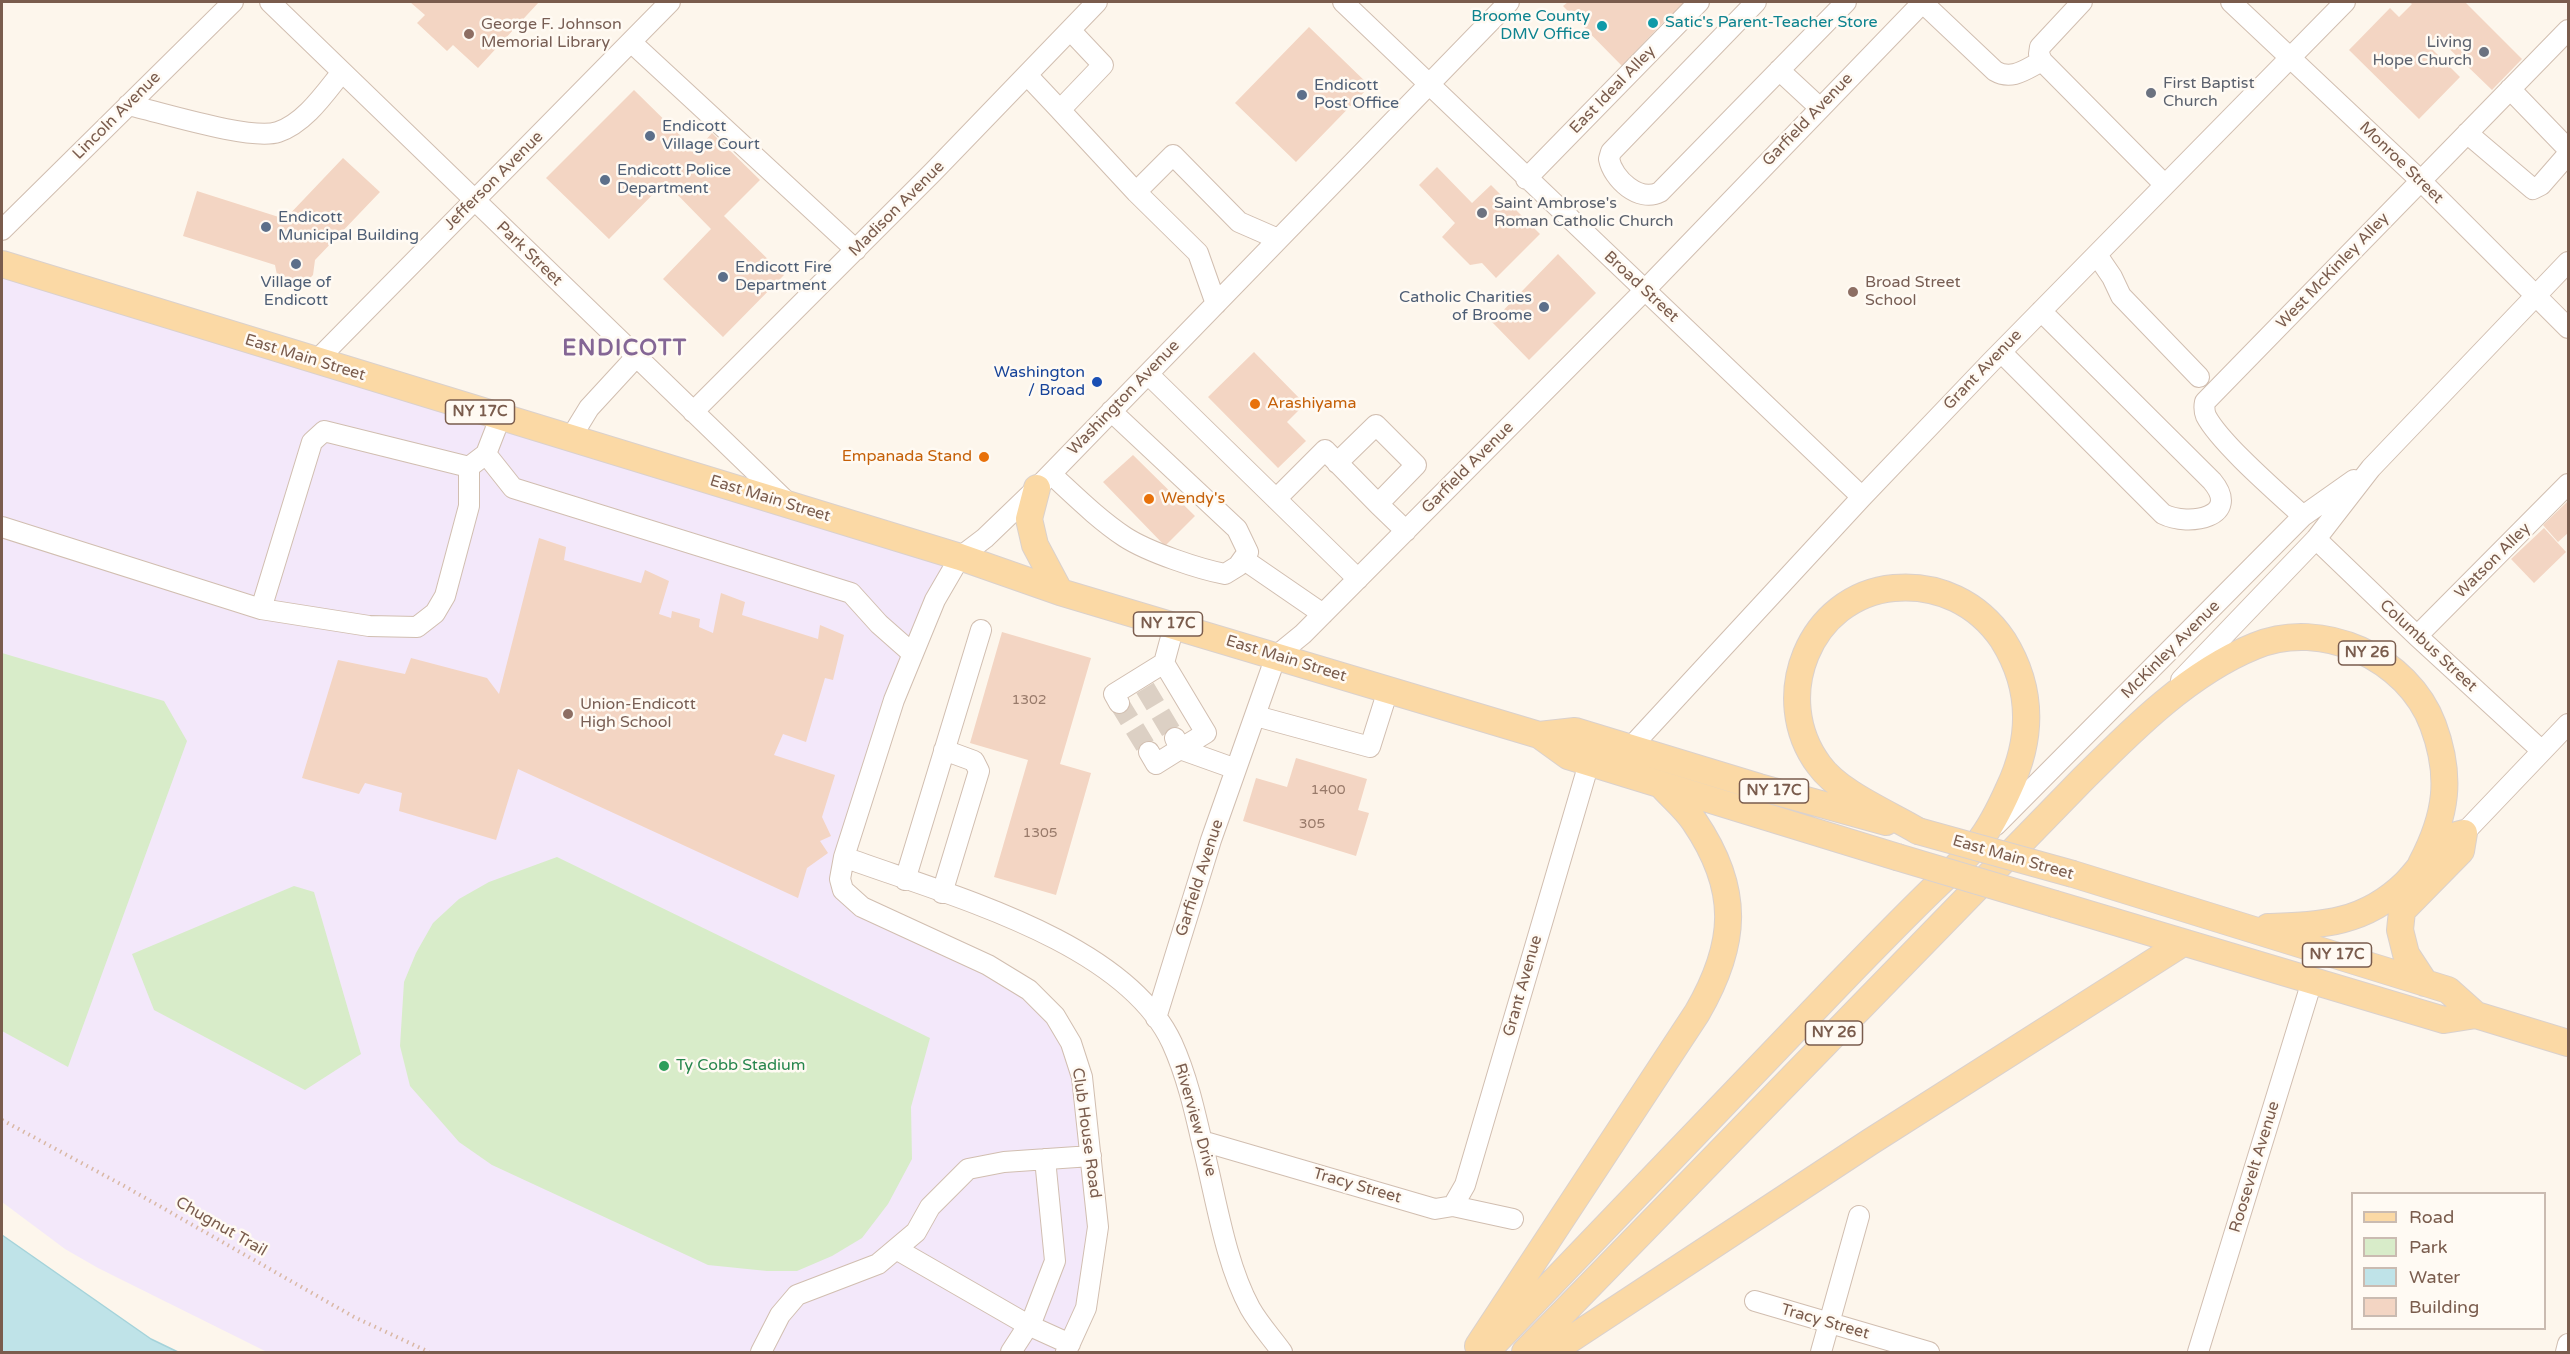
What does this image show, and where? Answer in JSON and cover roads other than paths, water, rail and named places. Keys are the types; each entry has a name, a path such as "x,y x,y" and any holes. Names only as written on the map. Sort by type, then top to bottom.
{"main road":[{"name":"East Main Street","path":"2,264 960,557 1060,592 1539,735 1568,756 1663,787 2444,1020 2476,1015 2568,1042"},
{"path":"1044,481 1029,519 1035,545 1060,592"},
{"path":"1486,1353 1858,964 1979,842 2009,787 2025,744 2026,697 2021,674 1999,634 1962,600 1916,587 1890,588 1850,603 1834,615 1815,635 1805,652 1798,672 1795,699 1798,721 1806,744 1818,765 1833,781 1918,831"},
{"name":"NY 26","path":"1525,1353 1722,1146 2146,716 2231,656 2259,644 2295,638 2330,639 2361,650 2391,667 2413,690 2430,716 2442,750 2447,781 2441,815 2421,864 2406,884 2367,911 2324,925 2250,928"},
{"name":"East Main Street","path":"1539,735 1575,731 1759,788 2073,874 2448,990 2476,1015"},
{"path":"1474,1353 1697,1013 1713,984 1725,953 1730,918 1722,878 1695,822 1663,787"},
{"path":"2421,864 2448,836 2464,833 2461,851 2402,911 2400,930 2406,954 2425,983"},
{"path":"1551,1353 1870,1142 2183,943"}],"street":[{"name":"Lincoln Avenue","path":"2,230 233,2"},
{"name":"Park Street","path":"270,2 790,505"},
{"name":"Jefferson Avenue","path":"316,361 670,2"},
{"name":"Madison Avenue","path":"693,412 856,250 1097,2"},
{"name":"Broad Street","path":"1343,2 1427,85 1862,497"},
{"name":"Washington Avenue","path":"844,857 894,700 935,600 960,557 985,538 1044,481 1509,2"},
{"name":"East Ideal Alley","path":"1526,179 1699,2"},
{"path":"1756,2 1611,152 1609,159 1614,172 1641,195 1647,196 1660,192 1846,2"},
{"path":"1923,2 1995,71 2004,76 2014,75 2042,61"},
{"name":"Garfield Avenue","path":"1156,1018 1211,840 1276,656 1323,614 1644,291 1923,2"},
{"path":"2082,2 2040,47 2039,54 2042,61 2165,185"},
{"name":"Monroe Street","path":"2231,2 2420,180 2568,328"},
{"name":"Grant Avenue","path":"1630,748 1862,497 2345,2"},
{"path":"1060,110 1103,65 1070,30"},
{"name":"West McKinley Alley","path":"2303,516 2225,440 2206,417 2205,402 2568,30"},
{"path":"631,42 856,250"},
{"path":"1779,70 1820,108"},
{"path":"128,105 255,134 278,132 308,112 342,72"},
{"path":"1027,75 1136,192 1198,254 1215,304"},
{"path":"2510,89 2568,149"},
{"path":"2467,133 2534,189 2541,185 2568,154"},
{"path":"1136,192 1173,154 1239,222 1278,239"},
{"path":"2097,255 2112,277 2121,296 2199,377"},
{"name":"McKinley Avenue","path":"2146,716 2316,539 2371,468 2568,262"},
{"path":"2001,352 2163,514 2175,520 2201,520 2215,512 2221,501 2221,491 2041,311"},
{"path":"570,439 589,408 635,357"},
{"path":"1148,374 1358,579"},
{"path":"1044,481 1128,539 1199,569 1225,574 1243,559 1248,552 1237,529 1112,411"},
{"path":"469,467 486,454 500,418"},
{"path":"1337,463 1376,425 1416,465 1378,504"},
{"path":"261,609 312,442 324,431 469,467"},
{"path":"1276,499 1325,450 1406,531"},
{"path":"486,454 513,488 851,593 879,624 913,654"},
{"path":"2,527 261,609 369,626 417,627 435,613 445,596 469,506 469,467"},
{"name":"McKinley Avenue","path":"1979,842 2303,516 2371,468"},
{"name":"Watson Alley","path":"2416,636 2568,484"},
{"name":"Columbus Street","path":"2316,539 2416,636 2542,751"},
{"path":"1243,559 1323,614"},
{"path":"1119,703 1114,694 1142,683 1164,663 1174,626"},
{"path":"905,880 981,630"},
{"path":"1149,752 1156,764 1177,743 1206,733 1164,663"},
{"path":"1256,716 1370,747 1388,690"},
{"path":"2464,833 2568,724"},
{"path":"1177,743 1236,769"},
{"path":"942,893 979,771 974,761 945,750"},
{"name":"Grant Avenue","path":"1453,1206 1465,1185 1589,763"},
{"name":"Riverview Drive","path":"844,857 1026,924 1093,959 1133,990 1171,1041 1190,1089 1235,1273 1250,1309 1282,1353"},
{"name":"Club House Road","path":"844,857 840,879 843,890 862,907 988,966 1029,990 1055,1016 1071,1043 1082,1077 1098,1227 1086,1308 1068,1348"},
{"name":"Roosevelt Avenue","path":"2198,1353 2312,981"},
{"name":"Tracy Street","path":"1202,1141 1435,1209 1453,1206 1513,1220"},
{"path":"761,1353 780,1315 797,1295 878,1264 916,1232 930,1207 968,1169 1004,1162 1091,1156"},
{"path":"1011,1353 1028,1325 1055,1261 1045,1159"},
{"path":"1821,1353 1859,1216"},
{"path":"896,1249 1068,1348"},
{"name":"Tracy Street","path":"1755,1301 1929,1353"},
{"path":"2566,1353 2568,1344"}],"water":[{"path":"2,1235 151,1339 178,1352 2,1352"}],"tunnel":[{"path":"1145,688 1175,738"},
{"path":"1119,703 1149,752"}],"place":[{"name":"Satic's Parent-Teacher Store","path":"1653,23"},
{"name":"Broome County DMV Office","path":"1602,26"},
{"name":"George F. Johnson Memorial Library","path":"469,34"},
{"name":"Living Hope Church","path":"2484,52"},
{"name":"First Baptist Church","path":"2151,93"},
{"name":"Endicott Post Office","path":"1302,95"},
{"name":"Endicott Village Court","path":"650,136"},
{"name":"Endicott Police Department","path":"605,180"},
{"name":"Saint Ambrose's Roman Catholic Church","path":"1482,213"},
{"name":"Endicott Municipal Building","path":"266,227"},
{"name":"Village of Endicott","path":"296,264"},
{"name":"Endicott Fire Department","path":"723,277"},
{"name":"Broad Street School","path":"1853,292"},
{"name":"Catholic Charities of Broome","path":"1544,307"},
{"name":"Washington / Broad","path":"1097,382"},
{"name":"Arashiyama","path":"1255,404"},
{"name":"Empanada Stand","path":"984,457"},
{"name":"Wendy's","path":"1149,499"},
{"name":"Union-Endicott High School","path":"568,714"},
{"name":"Ty Cobb Stadium","path":"664,1066"}],"district":[{"name":"ENDICOTT","path":"625,349"}]}
